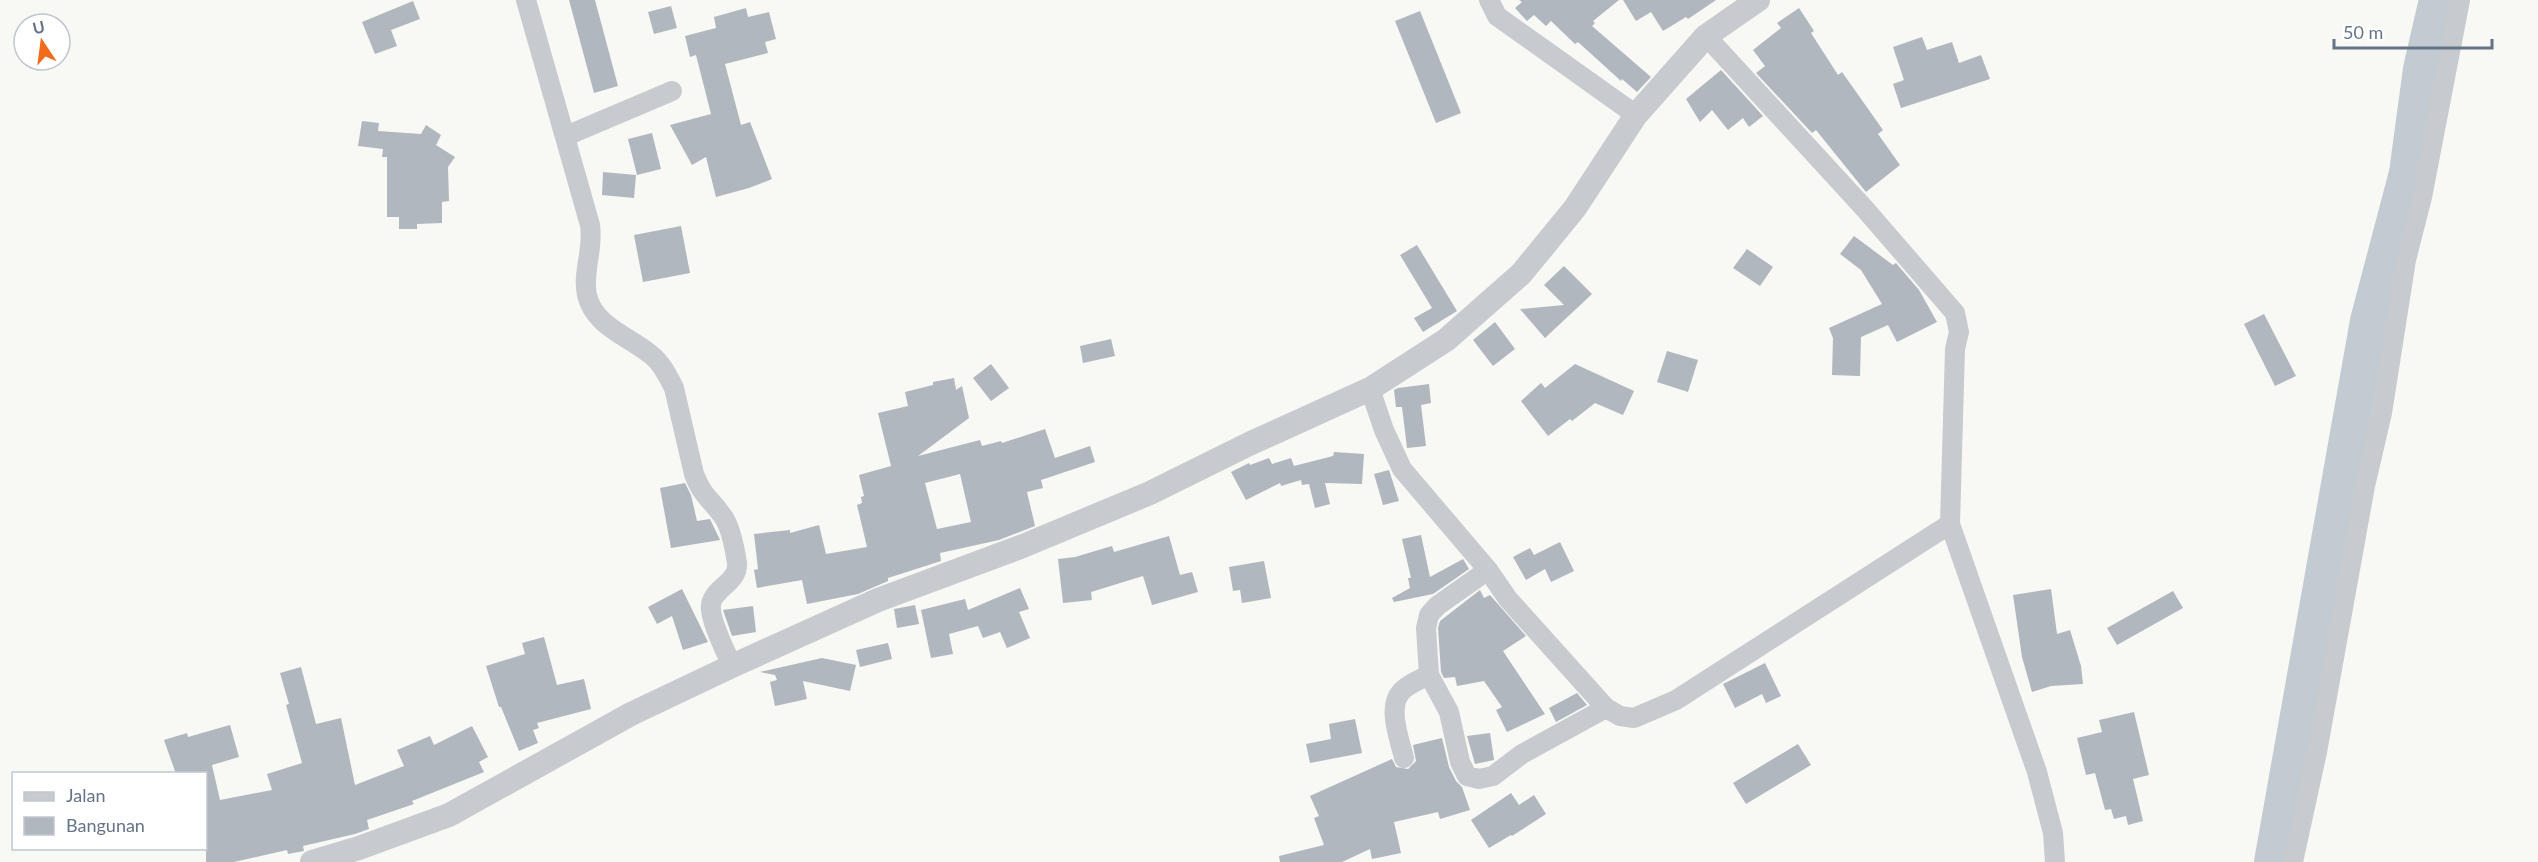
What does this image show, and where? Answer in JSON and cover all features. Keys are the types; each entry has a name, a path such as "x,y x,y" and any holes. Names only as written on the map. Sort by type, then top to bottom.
{"street":[{"path":"526,0 592,235 586,279 590,305 595,315 606,324 650,353 668,375 674,388 696,480 702,494 723,516 729,527 737,566 733,578 713,598 711,612 732,666"},
{"path":"1489,0 1497,16 1636,115"},
{"path":"312,862 359,848 449,815 631,714 732,666 878,600 1023,546 1150,493 1249,444 1370,389 1446,340 1521,274 1575,208 1636,115 1706,36 1758,0"},
{"path":"2293,862 2317,752 2366,486 2382,413 2406,260 2422,196 2460,0"},
{"path":"1706,36 1865,209 1955,313 1959,332 1955,349 1950,524 2020,718 2037,772 2054,833 2055,862"},
{"path":"566,136 672,91"},
{"path":"1370,389 1384,430 1402,469 1488,570 1508,599 1606,708 1620,716 1634,718 1676,700 1950,524"},
{"path":"1488,570 1437,606 1429,615 1425,644 1429,675 1449,712 1467,776 1479,780 1493,776 1522,754 1606,708"},
{"path":"1404,758 1395,712 1397,698 1402,689 1429,675"}],"building":[{"path":"569,0 595,0 618,86 594,93"},
{"path":"1519,0 1619,0 1593,21 1595,23 1592,26 1651,77 1637,92 1622,79 1621,81 1578,42 1575,44 1551,21 1546,26 1534,15 1527,21 1515,8 1522,2"},
{"path":"1623,0 1716,0 1688,19 1686,17 1663,31 1651,12 1636,21"},
{"path":"413,1 420,19 391,30 397,46 375,54 362,22"},
{"path":"671,6 677,28 654,34 648,12"},
{"path":"746,8 748,17 769,12 776,39 765,42 768,53 725,64 741,125 750,122 772,179 716,197 706,157 692,165 670,125 711,114 696,55 690,57 685,36 716,28 714,17"},
{"path":"1799,8 1814,31 1811,33 1838,75 1842,72 1883,130 1878,134 1900,165 1866,192 1816,130 1812,133 1756,73 1765,66 1753,50 1781,28 1777,23"},
{"path":"1420,11 1461,113 1436,123 1395,21"},
{"path":"1922,37 1927,50 1952,42 1959,63 1981,55 1990,79 1901,108 1893,84 1904,80 1893,47"},
{"path":"1721,70 1763,116 1749,127 1743,118 1728,130 1712,110 1700,122 1686,99"},
{"path":"362,121 379,123 378,131 421,134 426,125 441,135 436,145 455,157 448,167 449,201 442,202 442,223 417,224 417,229 399,229 399,217 387,217 387,157 382,157 383,149 358,146"},
{"path":"652,133 661,169 637,175 628,139"},
{"path":"603,172 636,175 634,198 602,195"},
{"path":"681,226 690,273 643,282 634,235"},
{"path":"1854,236 1893,265 1896,263 1919,290 1937,322 1897,342 1888,325 1861,337 1860,376 1832,375 1833,338 1829,328 1882,304 1861,270 1840,254"},
{"path":"1417,245 1457,311 1423,332 1414,318 1432,308 1400,255"},
{"path":"1747,249 1773,267 1760,286 1733,268"},
{"path":"1564,266 1592,294 1545,338 1520,309 1564,305 1544,285"},
{"path":"2264,314 2296,376 2275,386 2244,324"},
{"path":"1495,322 1515,349 1493,366 1473,340"},
{"path":"1111,339 1115,356 1083,363 1080,346"},
{"path":"1667,351 1698,360 1688,392 1657,382"},
{"path":"991,364 1009,388 991,401 973,378"},
{"path":"1575,364 1634,391 1623,415 1595,403 1548,436 1521,401 1541,383 1545,388"},
{"path":"954,378 956,390 962,386 969,418 918,456 980,440 982,446 1001,441 1002,443 1045,429 1055,458 1090,446 1095,462 1041,480 1043,488 1027,492 1035,526 999,540 940,553 941,561 888,578 888,581 858,594 807,604 802,580 757,588 754,570 758,569 754,534 790,530 790,533 819,525 826,554 867,547 857,505 862,503 861,497 864,496 859,475 891,466 878,413 908,406 905,392 933,385 933,382","holes":["960,474 971,522 937,529 925,483"]},
{"path":"1429,384 1431,403 1421,405 1426,446 1407,448 1402,407 1396,407 1394,390"},
{"path":"1334,452 1364,454 1362,484 1325,483 1330,504 1315,508 1309,484 1302,485 1301,480 1281,486 1280,483 1246,500 1231,472 1249,463 1250,465 1269,458 1272,464 1291,458 1294,466 1333,456"},
{"path":"1389,470 1399,501 1383,505 1374,474"},
{"path":"685,483 691,495 697,521 710,519 720,540 671,548 660,488"},
{"path":"1421,535 1430,577 1463,559 1469,569 1433,594 1394,602 1392,598 1410,588 1408,578 1411,578 1402,539"},
{"path":"1169,536 1180,575 1192,572 1198,592 1152,605 1143,576 1091,592 1092,600 1063,603 1058,559 1075,557 1112,546 1114,552"},
{"path":"1560,542 1574,571 1551,582 1545,569 1526,580 1513,557 1530,548 1534,555"},
{"path":"1264,561 1271,598 1242,603 1240,590 1233,591 1229,567"},
{"path":"1020,588 1029,609 1019,612 1030,638 1007,648 1000,632 983,638 978,626 949,634 953,654 931,658 921,610 965,599 968,610"},
{"path":"682,589 708,642 683,650 672,616 657,624 648,607"},
{"path":"2051,589 2057,634 2070,630 2081,666 2083,684 2051,686 2032,692 2022,657 2013,595"},
{"path":"1480,590 1484,598 1490,595 1526,636 1503,651 1545,714 1507,732 1496,710 1502,707 1484,681 1457,686 1455,677 1444,678 1441,672 1438,628 1440,621"},
{"path":"2173,591 2183,608 2117,645 2107,628"},
{"path":"915,605 919,624 897,628 894,609"},
{"path":"753,606 756,632 732,636 723,610"},
{"path":"544,637 557,685 584,679 591,709 537,723 539,728 533,730 538,743 519,751 501,707 499,707 486,666 525,654 522,643"},
{"path":"888,643 892,659 860,667 856,650"},
{"path":"822,658 856,665 850,691 803,681 807,699 775,706 770,682 777,680 775,675 760,672"},
{"path":"1765,663 1781,696 1766,703 1762,694 1735,708 1723,684"},
{"path":"301,667 316,724 341,718 355,785 404,766 397,750 430,736 434,745 472,726 488,757 479,762 484,772 412,801 414,804 367,820 369,829 303,846 304,851 288,854 287,850 234,862 206,862 207,772 175,772 164,740 187,733 188,737 230,725 239,757 212,765 220,800 272,790 267,774 302,763 280,673"},
{"path":"1577,693 1587,705 1556,722 1549,708"},
{"path":"2134,712 2149,775 2133,779 2143,821 2128,825 2126,816 2114,819 2111,809 2105,810 2095,773 2086,775 2077,738 2102,732 2099,720"},
{"path":"1355,719 1362,753 1310,763 1306,744 1331,739 1329,724"},
{"path":"1490,733 1494,760 1475,764 1467,736"},
{"path":"1442,738 1449,767 1462,787 1470,810 1440,819 1438,812 1394,822 1401,853 1372,859 1370,849 1342,862 1280,862 1279,856 1324,845 1314,818 1319,816 1310,796 1392,759 1396,767 1408,769 1416,761 1413,745"},
{"path":"1798,744 1811,765 1746,804 1733,783"},
{"path":"1511,793 1519,805 1534,795 1546,814 1489,848 1471,820"}],"waterway":[{"path":"2273,862 2369,321 2408,173 2422,69 2438,0"}]}
